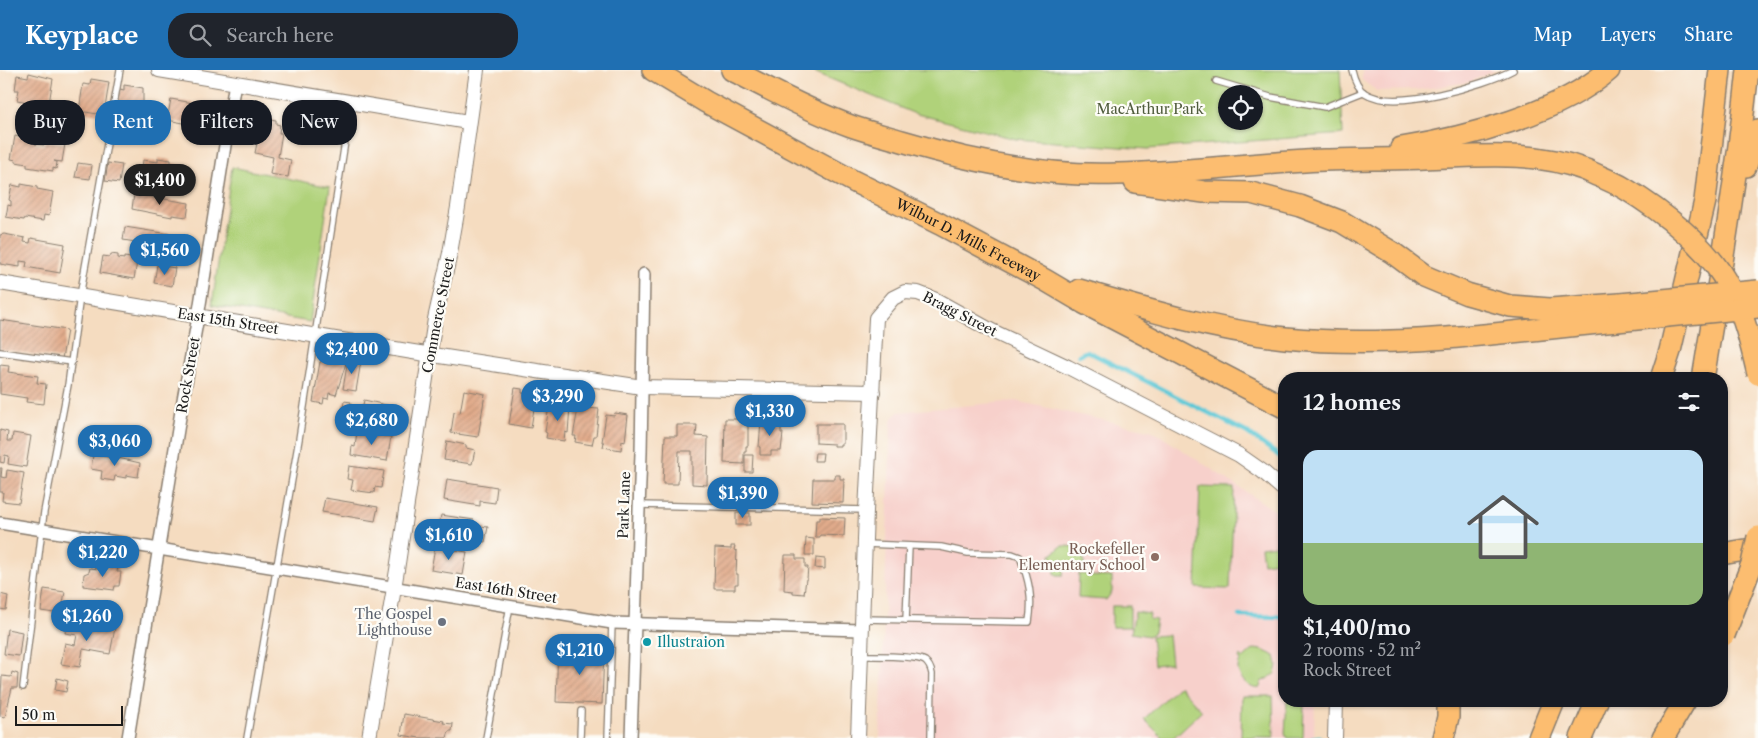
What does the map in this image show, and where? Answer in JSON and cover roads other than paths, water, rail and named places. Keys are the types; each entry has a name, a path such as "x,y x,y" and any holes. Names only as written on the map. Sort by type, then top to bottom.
{"highway":[{"name":"Wilbur D. Mills Freeway","path":"654,70 706,102 855,182 940,224 1084,303 1278,404"},
{"path":"732,70 852,127 943,153 996,164 1204,192 1250,193 1300,206 1342,222 1393,253 1424,276 1467,294 1510,306 1619,312 1758,307"},
{"path":"1324,160 1422,145 1544,110 1597,80 1609,70"},
{"path":"1706,201 1710,70"},
{"path":"1664,372 1706,201 1720,70"},
{"path":"1704,372 1729,222 1748,70"},
{"path":"1729,222 1758,130"},
{"path":"1067,173 1117,174 1324,160 1475,155 1524,156 1564,161 1623,188 1677,226 1707,255 1729,286 1749,334 1758,374"},
{"path":"1045,280 1178,319 1285,338 1345,341 1416,340 1758,291"},
{"path":"1728,624 1752,564 1758,537"},
{"path":"1728,553 1758,548"},
{"path":"1443,738 1448,717 1448,707"},
{"path":"1540,738 1552,707"},
{"path":"1581,738 1594,707"},
{"path":"1663,738 1681,707"}],"street":[{"path":"159,70 236,76 347,100"},
{"name":"Commerce Street","path":"368,738 394,587 435,319 452,244 476,70"},
{"name":"Rock Street","path":"128,738 236,76"},
{"path":"357,102 468,122"},
{"name":"Park Lane","path":"631,738 644,274"},
{"name":"East 15th Street","path":"0,283 198,317 642,387 873,392"},
{"name":"Bragg Street","path":"858,738 861,624 876,318 893,298 905,292 918,293 936,300 992,331 1068,367 1239,455 1278,485"},
{"name":"East 16th Street","path":"0,523 612,622 635,624 861,624"},
{"path":"1335,738 1336,707"}],"lane":[{"path":"23,687 44,512 72,362 80,296 120,70"},
{"path":"1352,70 1357,85 1363,92 1379,98 1437,95 1467,89 1513,70"},
{"path":"1216,81 1270,97 1325,107 1363,92"},
{"path":"247,738 300,439 345,145"},
{"path":"0,352 72,362"},
{"path":"639,505 866,510"},
{"path":"861,624 906,620 1030,622 1032,606 1029,580 1020,557 1012,554 968,553 941,547 865,544"},
{"path":"906,620 909,546"},
{"path":"486,738 510,606"},
{"path":"608,738 612,622"},
{"path":"860,656 914,658 924,660 930,666 932,674 931,738"},
{"path":"580,738 581,711"}],"waterway":[{"path":"1079,355 1087,351 1246,432 1278,455"},
{"path":"1240,616 1278,617"},
{"path":"1313,738 1319,737"}],"place":[{"name":"Rockefeller Elementary School","path":"1155,557"},
{"name":"The Gospel Lighthouse","path":"442,622"},
{"name":"Illustraion","path":"647,642"}],"park label":[{"name":"MacArthur Park","path":"1150,109"}]}
